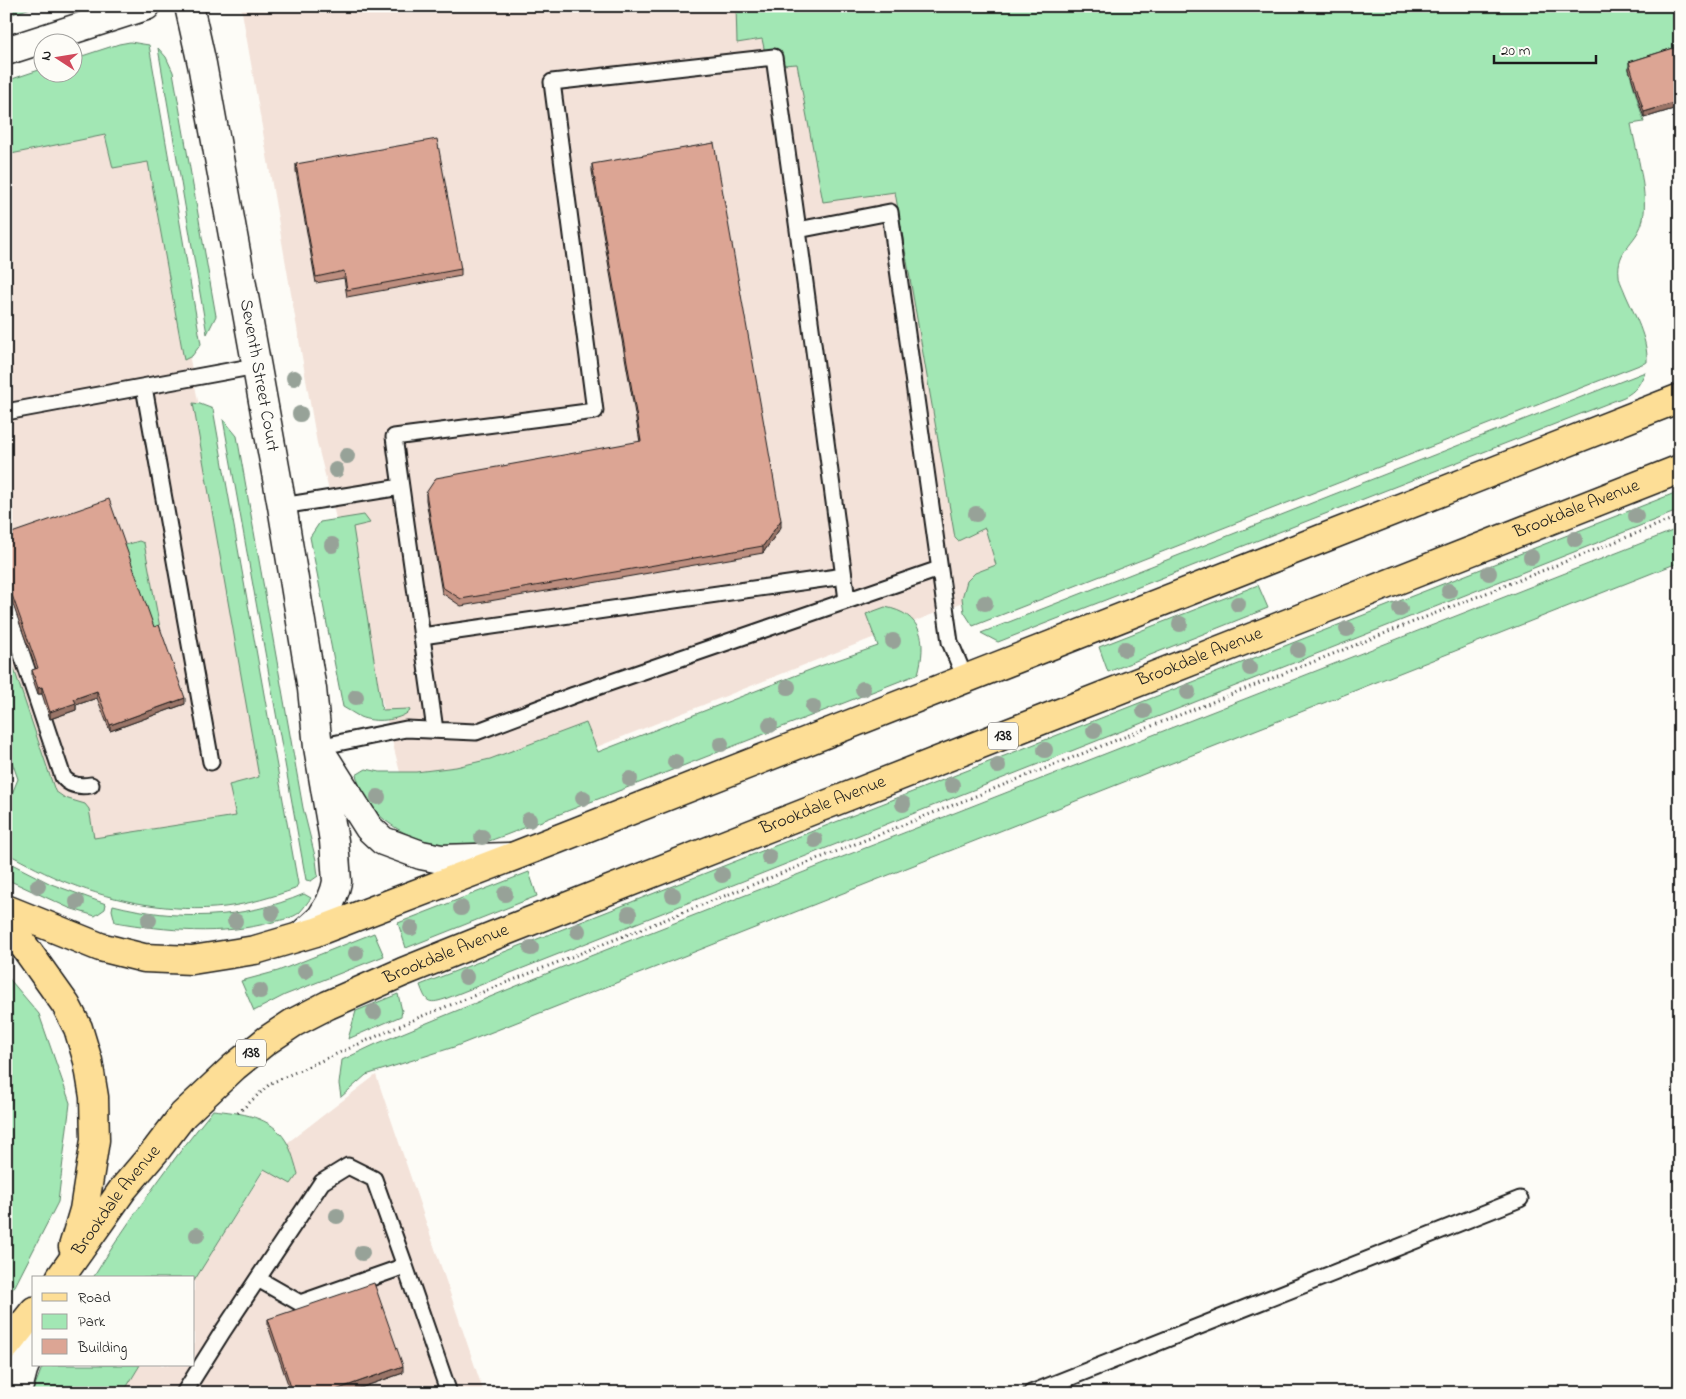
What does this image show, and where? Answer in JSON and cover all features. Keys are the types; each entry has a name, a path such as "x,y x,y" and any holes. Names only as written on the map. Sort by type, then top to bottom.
{"main road":[{"path":"6,909 100,947 144,958 192,960 255,950 316,932 512,857 1680,398"},
{"name":"Brookdale Avenue","path":"60,1276 123,1189 183,1115 234,1067 279,1032 319,1009 495,935 1680,469"},
{"path":"6,932 24,946 66,1005 78,1028 88,1061 94,1097 95,1140 92,1170 84,1210 75,1241 60,1276"},
{"path":"6,1346 32,1314"}],"street":[{"path":"6,51 146,6"},
{"name":"Seventh Street Court","path":"189,6 202,64 282,506 312,689 318,746 334,841 337,882 330,903 321,918 302,935"},
{"name":"Seventh Street Court","path":"318,746 354,807 369,828 383,841 421,855 441,859 512,857"},
{"path":"17,1393 32,1347"}],"lane":[{"path":"435,730 394,437 595,411 552,82 774,57 847,600"},
{"path":"798,230 890,212 950,642 965,678"},
{"path":"6,412 256,366"},
{"path":"144,387 211,762"},
{"path":"282,506 401,487"},
{"path":"318,746 406,729 476,732 574,695 939,569"},
{"path":"422,636 844,576"},
{"path":"6,607 63,777 75,786 91,785"},
{"path":"184,1393 322,1182 348,1166 374,1179 449,1393"},
{"path":"1031,1393 1520,1199"},
{"path":"258,1279 300,1303 405,1266"}],"path":[{"path":"238,1113 271,1083 420,1016 1680,516"}],"shaded area":[{"path":"241,6 912,6 1004,586 412,820 317,443"},
{"path":"138,89 292,890 256,901 199,908 73,884 6,708 6,110"},
{"path":"376,1075 484,1393 123,1393 139,1366 195,1366 195,1279 265,1169 287,1143"}],"green space":[{"path":"6,6 37,6 6,16"},
{"path":"736,6 1680,6 1680,51 1628,67 1644,122 1631,124 1641,174 1644,213 1639,230 1620,259 1619,275 1643,335 1647,362 973,626 964,612 962,598 967,581 975,573 996,565 985,528 958,541 955,538 895,192 823,202 797,64 768,66 762,39 737,43"},
{"path":"130,42 149,45 201,344 192,356 184,360 148,162 113,168 105,135 6,155 6,81 32,72 32,82 82,82 82,56"},
{"path":"158,48 166,57 173,72 216,316 207,334"},
{"path":"1645,372 1637,387 1624,397 998,642 981,633"},
{"path":"193,403 213,409 298,884 295,889 260,900 234,906 205,908 165,907 105,896 60,880 6,853 6,808 18,779 6,745 6,645 55,791 65,798 85,804 89,809 94,838 236,816 229,785 259,777"},
{"path":"223,419 237,436 303,808 316,860 318,876 311,881 306,880"},
{"path":"1680,491 1680,510 445,999 434,1002 428,1000 420,985"},
{"path":"364,515 370,523 353,527 382,710 409,709 410,711 399,717 386,720 366,719 343,707 310,537 320,522"},
{"path":"1680,528 1680,562 454,1047 366,1075 341,1097 339,1084 342,1060 376,1044 570,964"},
{"path":"139,541 144,543 161,633 156,635 119,547"},
{"path":"1258,585 1268,608 1108,672 1099,647"},
{"path":"885,607 907,616 915,623 919,631 922,640 922,651 918,674 482,843 463,847 443,846 403,832 391,825 371,806 363,794 356,775 366,769 380,772 416,772 456,767 490,759 586,723 598,752 820,666 878,646 866,614"},
{"path":"6,861 51,884 106,904 105,909 95,916 69,908 6,879"},
{"path":"529,872 537,896 406,948 398,923"},
{"path":"304,894 311,898 301,911 290,918 254,926 214,931 174,930 115,922 112,910 113,905 161,914 209,915 233,913 281,903"},
{"path":"374,933 384,956 285,995 254,1011 241,981 278,971"},
{"path":"6,975 39,1014 70,1103 58,1202 15,1286 6,1296"},
{"path":"398,994 402,1011 401,1016 348,1039 356,1011"},
{"path":"213,1110 254,1117 264,1121 280,1133 290,1149 298,1174 291,1184 264,1169 195,1279 195,1276 94,1276 121,1234 181,1150"},
{"path":"43,1366 139,1366 123,1393 32,1393"}],"building":[{"path":"1680,46 1680,101 1644,112 1629,62"},
{"path":"437,139 461,269 347,290 344,271 316,277 296,164"},
{"path":"714,143 781,520 763,546 461,599 442,587 426,493 436,478 641,441 592,164"},
{"path":"109,499 154,627 159,625 185,698 110,725 97,691 74,699 76,703 50,712 42,687 38,688 32,670 38,668 6,578 6,535"},
{"path":"374,1283 403,1366 327,1393 293,1393 268,1319"}]}
